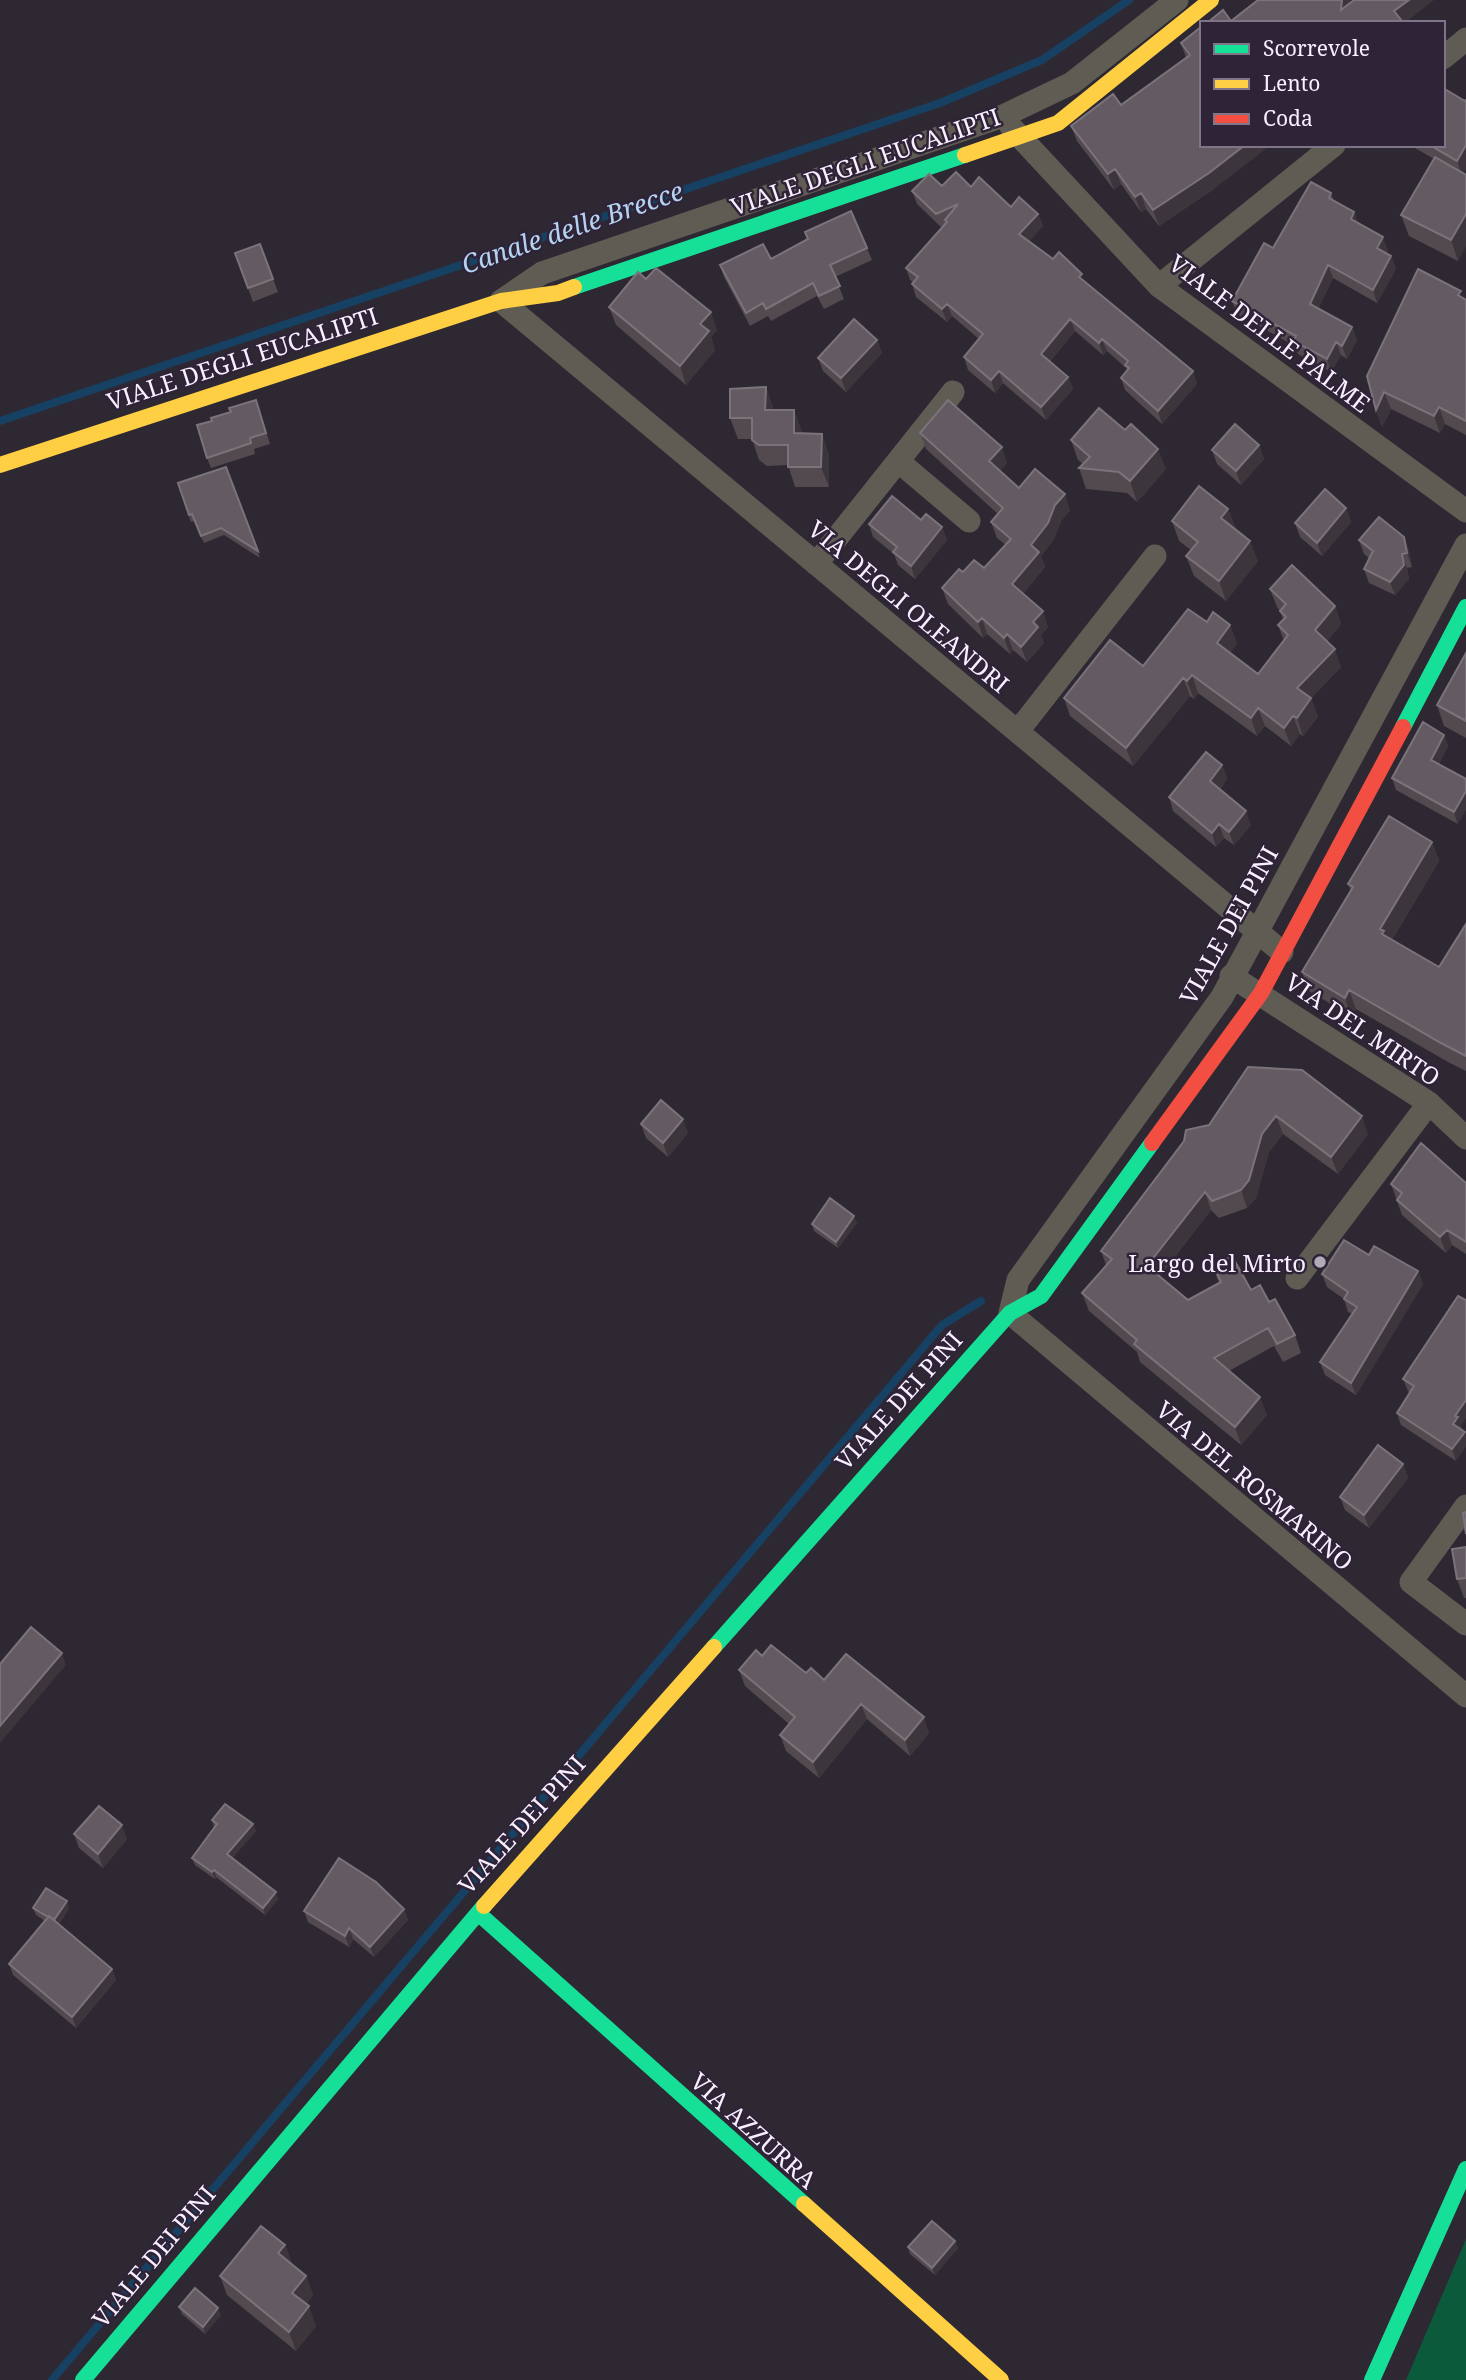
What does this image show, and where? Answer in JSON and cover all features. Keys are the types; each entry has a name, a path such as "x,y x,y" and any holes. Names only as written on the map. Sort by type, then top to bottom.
{"street":[{"name":"VIALE DEGLI EUCALIPTI","path":"501,300 542,273 1003,116 1072,83 1177,0"},
{"name":"VIALE DEGLI EUCALIPTI","path":"0,465 501,300 558,293 1058,123 1211,0"},
{"path":"1445,56 1466,39"},
{"name":"VIALE DELLE PALME","path":"1003,116 1017,137 1159,286 1466,511"},
{"path":"1159,286 1332,147"},
{"name":"VIA DEGLI OLEANDRI","path":"501,300 1282,952"},
{"path":"816,564 953,392"},
{"path":"898,461 969,521"},
{"name":"VIALE DEI PINI","path":"1010,1313 1018,1280 1222,997 1466,545"},
{"path":"1018,731 1155,556"},
{"name":"VIALE DEI PINI","path":"83,2380 478,1913 1010,1313 1041,1296 1261,993 1466,607"},
{"name":"VIA DEL MIRTO","path":"1231,976 1429,1103 1466,1138"},
{"path":"1297,1278 1429,1103"},
{"name":"VIA DEL ROSMARINO","path":"1010,1313 1466,1696"},
{"path":"1466,1506 1411,1582 1466,1624"},
{"name":"VIA AZZURRA","path":"478,1913 1001,2380"},
{"path":"1372,2380 1466,2169"}],"green space":[{"path":"1466,2239 1466,2380 1406,2380"}],"building":[{"path":"1258,0 1342,0 1341,10 1354,0 1409,0 1394,11 1402,21 1231,21"},
{"path":"1223,10 1231,21 1209,21"},
{"path":"1200,28 1200,147 1242,147 1153,210 1141,193 1135,197 1115,169 1108,174 1071,126 1113,94 1121,105 1190,55 1181,43"},
{"path":"1445,89 1466,100 1466,145 1457,161 1433,147 1445,147"},
{"path":"1435,157 1466,175 1466,214 1451,240 1401,215"},
{"path":"956,172 971,187 979,177 1011,207 1019,197 1038,214 1019,234 1053,259 1059,252 1082,274 1079,277 1193,371 1158,411 1121,378 1129,368 1125,365 1128,361 1102,339 1099,343 1070,319 1041,354 1068,377 1041,407 999,371 991,380 964,357 983,334 947,304 942,309 912,284 918,277 906,268 947,222 945,220 958,204 936,214 912,191 929,174 942,186"},
{"path":"1311,182 1331,193 1329,198 1354,212 1351,219 1383,237 1377,248 1391,256 1373,290 1328,265 1310,304 1352,327 1342,346 1336,342 1327,359 1293,341 1296,336 1232,301 1264,243 1273,248"},
{"path":"851,211 867,248 830,265 840,286 819,296 813,283 766,309 763,303 746,313 720,265 763,244 771,259 808,239 805,232"},
{"path":"260,244 273,279 248,288 235,253"},
{"path":"656,268 711,312 700,324 709,331 680,366 609,307 638,272 646,279"},
{"path":"1418,269 1461,291 1458,295 1466,300 1466,421 1439,407 1434,416 1384,392 1376,410 1367,376"},
{"path":"854,319 877,340 841,378 818,358"},
{"path":"766,387 765,410 794,410 794,433 822,434 821,467 788,467 788,445 759,445 752,440 752,418 730,418 730,389"},
{"path":"256,400 266,433 250,438 251,443 207,458 197,425 231,412 229,408"},
{"path":"948,400 1002,447 989,461 1019,488 1035,469 1065,494 1055,505 1048,523 1031,545 1039,552 1012,584 1043,611 1033,622 1038,627 1021,647 1007,634 1004,638 982,618 978,622 942,588 959,569 963,572 974,560 984,568 1011,539 991,522 1003,508 920,433"},
{"path":"1099,408 1125,430 1131,424 1158,449 1130,481 1119,472 1079,468 1090,457 1071,440"},
{"path":"1235,424 1259,445 1236,471 1212,450"},
{"path":"226,467 258,551 221,528 201,536 192,514 189,515 178,483"},
{"path":"1199,486 1228,509 1221,518 1250,541 1219,581 1186,556 1198,542 1172,521"},
{"path":"1325,489 1346,508 1317,543 1295,523"},
{"path":"892,496 921,520 926,514 942,527 911,566 893,552 897,547 869,524"},
{"path":"1379,517 1404,537 1407,553 1402,554 1404,565 1390,582 1364,569 1373,551 1359,540"},
{"path":"1292,565 1335,606 1315,630 1335,649 1297,688 1311,698 1297,718 1293,716 1284,728 1258,708 1251,718 1192,675 1187,681 1183,678 1126,748 1064,698 1110,640 1143,666 1188,609 1207,622 1213,612 1230,625 1217,643 1258,674 1288,635 1278,625 1286,617 1280,611 1286,604 1270,589"},
{"path":"1466,653 1466,721 1437,705"},
{"path":"1423,722 1444,735 1431,760 1466,779 1466,791 1454,812 1392,778"},
{"path":"1206,752 1222,765 1210,781 1246,811 1229,832 1219,824 1212,833 1169,797"},
{"path":"1389,816 1432,842 1380,929 1384,931 1382,934 1439,967 1466,924 1466,1056 1349,990 1345,998 1302,972 1353,887 1348,884"},
{"path":"1248,1067 1302,1070 1362,1116 1331,1157 1276,1116 1262,1134 1249,1180 1241,1190 1212,1201 1205,1192 1147,1266 1188,1300 1221,1282 1213,1266 1232,1256 1251,1290 1260,1285 1269,1302 1275,1299 1295,1335 1277,1344 1268,1328 1214,1358 1260,1397 1235,1427 1134,1344 1137,1340 1082,1293 1112,1259 1101,1251 1184,1141 1186,1130 1209,1125"},
{"path":"661,1100 683,1119 663,1143 641,1124"},
{"path":"1421,1143 1466,1183 1466,1242 1447,1230 1440,1237 1397,1200 1402,1193 1391,1184"},
{"path":"830,1198 854,1216 836,1242 812,1224"},
{"path":"1344,1240 1369,1255 1374,1246 1418,1271 1351,1383 1320,1362 1357,1307 1344,1299 1348,1292 1322,1274"},
{"path":"1458,1296 1466,1300 1466,1400 1453,1424 1465,1432 1452,1449 1397,1413 1414,1386 1403,1379"},
{"path":"1378,1445 1403,1464 1364,1515 1340,1497"},
{"path":"1466,1512 1466,1534 1463,1513"},
{"path":"1466,1547 1466,1578 1457,1579 1452,1549"},
{"path":"31,1627 62,1653 0,1726 0,1664"},
{"path":"771,1645 806,1673 811,1668 824,1680 846,1654 924,1717 905,1740 861,1704 813,1762 780,1735 795,1717 739,1670 756,1650 762,1656"},
{"path":"225,1804 253,1824 227,1854 276,1892 263,1908 214,1870 212,1872 192,1858 217,1824 212,1820"},
{"path":"99,1806 122,1825 98,1854 74,1834"},
{"path":"339,1858 376,1882 404,1909 370,1947 349,1928 345,1936 304,1911"},
{"path":"46,1888 67,1901 54,1920 33,1908"},
{"path":"49,1916 112,1969 72,2017 9,1964"},
{"path":"932,2221 955,2241 932,2268 908,2247"},
{"path":"261,2226 285,2245 278,2253 306,2276 292,2293 309,2306 289,2332 220,2276"},
{"path":"195,2288 218,2308 203,2327 179,2307"}],"waterway":[{"name":"Canale delle Brecce","path":"0,421 940,103 1042,60 1129,0"},
{"path":"52,2380 942,1325 981,1301"}],"traffic: fast":[{"path":"574,287 965,155"},
{"path":"1403,727 1466,607"},
{"path":"714,1647 1010,1313 1041,1296 1152,1143"},
{"path":"83,2380 484,1906"},
{"path":"478,1913 804,2204"},
{"path":"1372,2380 1466,2169"}],"traffic: slow":[{"path":"965,155 1058,123 1211,0"},
{"path":"0,465 501,301 558,293 574,287"},
{"path":"484,1906 714,1647"},
{"path":"804,2204 1001,2380"}],"traffic: jam":[{"path":"1152,1143 1261,993 1403,727"}],"place":[{"name":"Largo del Mirto","path":"1320,1262"}]}
